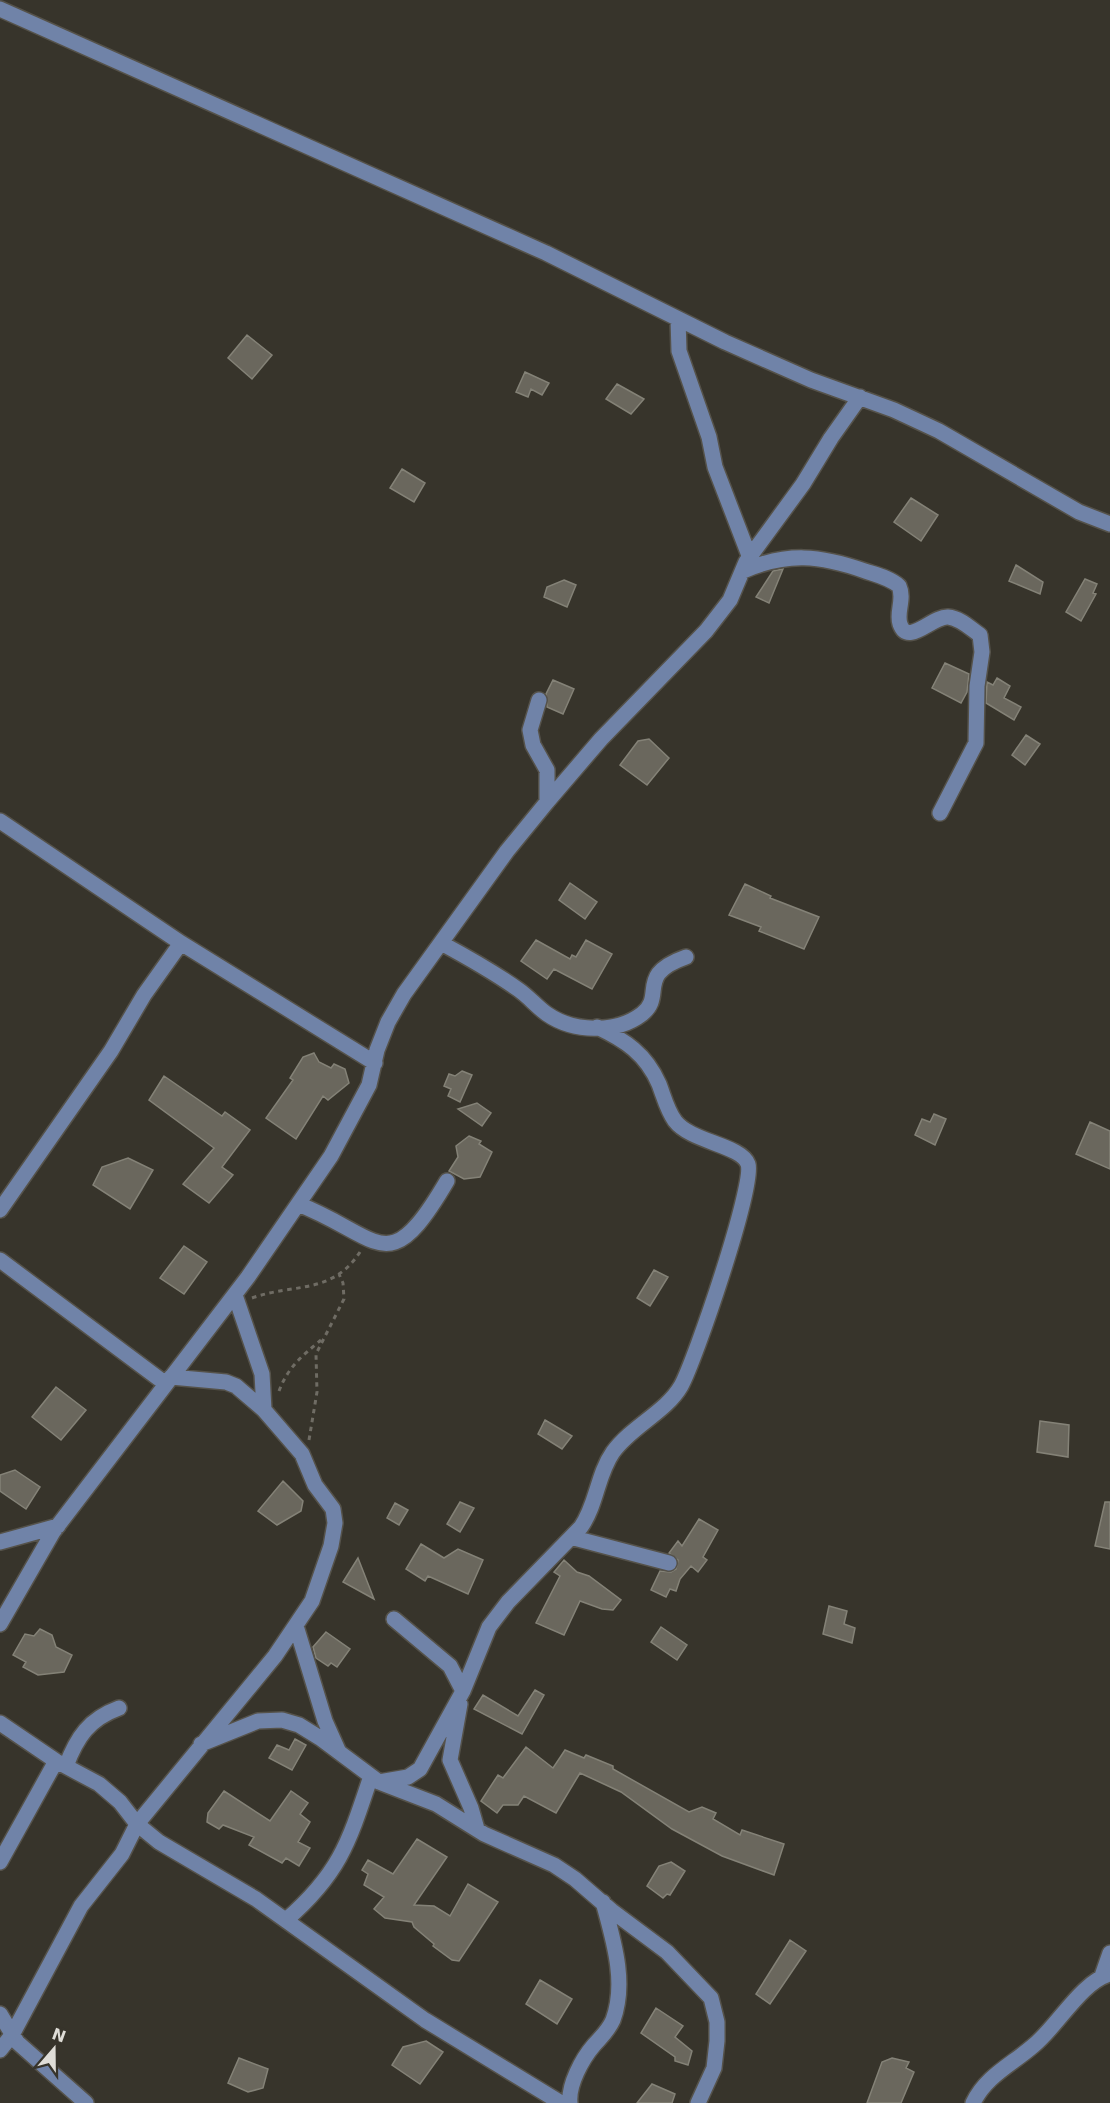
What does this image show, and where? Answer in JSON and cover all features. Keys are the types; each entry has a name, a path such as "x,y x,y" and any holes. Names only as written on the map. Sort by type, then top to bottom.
{"street":[{"path":"0,9 546,253 678,319 811,380 860,397 939,431 1079,512 1110,524"},
{"path":"678,319 679,351 709,437 715,467 746,564"},
{"path":"0,1624 58,1526 168,1380 237,1299 331,1156 369,1085 388,1022 441,943 547,802 601,739 706,631 730,600 746,564 803,484 860,397"},
{"path":"746,564 789,557 812,557 846,564 885,578 899,586 902,596 900,625 908,631 914,633 922,630 936,618 950,617 964,622 980,635 982,652 977,686 976,743 940,813"},
{"path":"539,700 530,730 533,745 548,770 547,802"},
{"path":"0,820 181,943 375,1064"},
{"path":"0,1210 111,1051 144,995 181,943"},
{"path":"441,943 521,991 556,1020 579,1028 622,1023 644,1012 657,972 669,963 686,957"},
{"path":"375,1779 408,1777 420,1769 462,1693 489,1627 508,1602 574,1538 590,1516 601,1476 613,1453 640,1424 671,1400 681,1386 707,1321 733,1236 749,1171 743,1156 693,1136 677,1123 667,1109 652,1069 641,1054 620,1038 597,1027"},
{"path":"298,1204 384,1246 402,1241 414,1229 447,1181"},
{"path":"0,1260 168,1380 226,1382 236,1386 264,1408 302,1454 315,1485 333,1509 335,1523 331,1546 312,1601 275,1656 137,1824 122,1854 81,1906 12,2035 0,2050"},
{"path":"237,1299 262,1374 264,1408"},
{"path":"0,1542 58,1526"},
{"path":"574,1538 669,1563"},
{"path":"394,1619 450,1666 462,1693 450,1761 471,1808 477,1829"},
{"path":"296,1626 325,1721 340,1755"},
{"path":"0,1862 82,1732 94,1720 119,1708"},
{"path":"201,1744 258,1721 282,1720 320,1738 375,1779 436,1804 477,1829 554,1865 667,1952 711,1998 717,2022 714,2068 698,2103"},
{"path":"0,1722 61,1764 99,1784 120,1802 137,1824 159,1842 218,1874 425,2020 561,2103"},
{"path":"286,1920 320,1887 339,1861 375,1779"},
{"path":"570,2103 569,2096 574,2079 595,2044 609,2030 618,1999 618,1973 614,1943 603,1902"},
{"path":"973,2103 979,2091 1001,2069 1034,2046 1106,1975 1110,1953"},
{"path":"0,2014 17,2042 86,2103"}],"path":[{"path":"237,1299 314,1286 351,1266 368,1240"},
{"path":"308,1466 313,1409 317,1392 316,1354 344,1299 343,1283 339,1274"},
{"path":"264,1408 276,1400 285,1376 295,1361 322,1340"}],"building":[{"path":"247,335 272,355 252,379 228,358"},
{"path":"525,372 549,383 542,395 531,389 528,397 516,392"},
{"path":"617,384 644,399 631,414 606,399"},
{"path":"402,469 425,483 414,502 390,488"},
{"path":"911,498 938,515 921,541 894,522"},
{"path":"1016,565 1043,582 1040,594 1009,581"},
{"path":"783,569 769,603 756,597 773,571"},
{"path":"1085,579 1097,584 1093,593 1096,594 1081,621 1066,612"},
{"path":"564,580 576,585 567,607 544,597 547,587"},
{"path":"945,663 969,674 967,692 961,703 932,688"},
{"path":"997,678 1010,686 1004,698 1021,707 1014,720 986,703 987,682 993,685"},
{"path":"553,680 574,689 563,714 547,707 546,694"},
{"path":"1026,735 1040,744 1025,765 1012,755"},
{"path":"649,739 669,758 647,785 620,765 638,741"},
{"path":"570,883 597,902 585,919 559,900"},
{"path":"745,884 771,896 770,898 819,917 804,949 759,931 761,927 729,915"},
{"path":"536,940 570,959 572,955 576,957 586,940 612,954 592,989 554,969 547,979 521,961"},
{"path":"314,1053 319,1062 331,1068 334,1064 345,1069 349,1083 328,1100 323,1096 296,1139 266,1118 293,1080 290,1078 303,1057"},
{"path":"462,1071 472,1075 460,1102 448,1096 451,1089 444,1086 449,1074 455,1076"},
{"path":"164,1076 222,1116 225,1112 250,1130 222,1167 233,1175 209,1203 183,1184 214,1148 149,1100"},
{"path":"477,1103 491,1113 482,1126 458,1109"},
{"path":"934,1114 946,1119 935,1145 915,1135 922,1119 930,1122"},
{"path":"1090,1122 1110,1131 1110,1169 1076,1154"},
{"path":"469,1136 481,1141 479,1144 492,1152 480,1177 464,1179 449,1171 458,1157 456,1146"},
{"path":"128,1158 153,1170 130,1209 93,1185 102,1167"},
{"path":"184,1246 207,1262 184,1294 160,1278"},
{"path":"654,1270 668,1277 650,1306 637,1298"},
{"path":"56,1387 86,1410 61,1440 32,1417"},
{"path":"545,1420 572,1436 562,1449 538,1434"},
{"path":"1040,1421 1069,1425 1068,1457 1037,1452"},
{"path":"15,1470 40,1487 26,1509 0,1491 0,1475"},
{"path":"283,1481 303,1501 301,1511 277,1525 258,1511"},
{"path":"460,1502 474,1508 460,1532 447,1524"},
{"path":"1105,1502 1110,1502 1110,1549 1095,1546"},
{"path":"395,1503 408,1510 399,1525 387,1518"},
{"path":"699,1519 718,1530 703,1557 707,1560 698,1572 691,1566 680,1579 676,1591 670,1589 666,1597 651,1590 660,1571 671,1572 676,1569 678,1560 669,1553 678,1541 682,1546"},
{"path":"421,1544 444,1558 458,1549 483,1560 468,1594 428,1576 425,1581 406,1569"},
{"path":"358,1558 374,1599 343,1582"},
{"path":"564,1560 577,1572 589,1576 621,1600 613,1610 602,1609 580,1601 564,1635 536,1623 560,1576 554,1572"},
{"path":"829,1606 847,1611 844,1624 855,1628 852,1643 823,1634"},
{"path":"661,1627 687,1645 677,1660 651,1642"},
{"path":"40,1629 52,1635 56,1647 72,1655 64,1672 38,1675 23,1667 26,1662 13,1655 25,1634 34,1636"},
{"path":"326,1632 350,1649 337,1667 331,1663 328,1666 316,1658 313,1647"},
{"path":"535,1690 544,1695 522,1734 474,1709 483,1695 518,1716"},
{"path":"295,1739 306,1745 292,1770 269,1758 277,1745 289,1750"},
{"path":"526,1747 553,1768 565,1750 584,1758 586,1755 613,1766 613,1769 689,1812 702,1807 716,1813 713,1819 740,1835 742,1830 784,1844 774,1875 722,1856 672,1829 621,1792 580,1773 556,1813 524,1796 518,1805 503,1805 497,1813 481,1801 498,1775 503,1778"},
{"path":"224,1791 270,1821 291,1791 308,1803 300,1814 310,1822 298,1842 310,1848 299,1866 286,1858 282,1863 249,1845 254,1837 223,1825 219,1829 207,1822 208,1813"},
{"path":"417,1839 447,1857 414,1905 434,1906 450,1916 468,1884 498,1902 459,1961 452,1960 433,1946 434,1944 414,1927 412,1922 385,1918 374,1909 384,1897 364,1885 368,1874 362,1870 368,1860 393,1874"},
{"path":"671,1862 685,1871 670,1895 667,1894 663,1898 647,1886 659,1866"},
{"path":"790,1940 806,1951 770,2004 756,1994"},
{"path":"540,1980 572,1999 557,2024 526,2004"},
{"path":"656,2008 683,2026 675,2037 692,2051 688,2065 675,2061 675,2057 641,2033"},
{"path":"426,2041 443,2052 420,2084 392,2065 403,2047"},
{"path":"239,2058 268,2069 263,2088 248,2092 228,2083"},
{"path":"892,2058 909,2062 906,2068 914,2072 901,2103 867,2103 882,2062"},
{"path":"652,2084 675,2094 672,2103 637,2103"}]}
